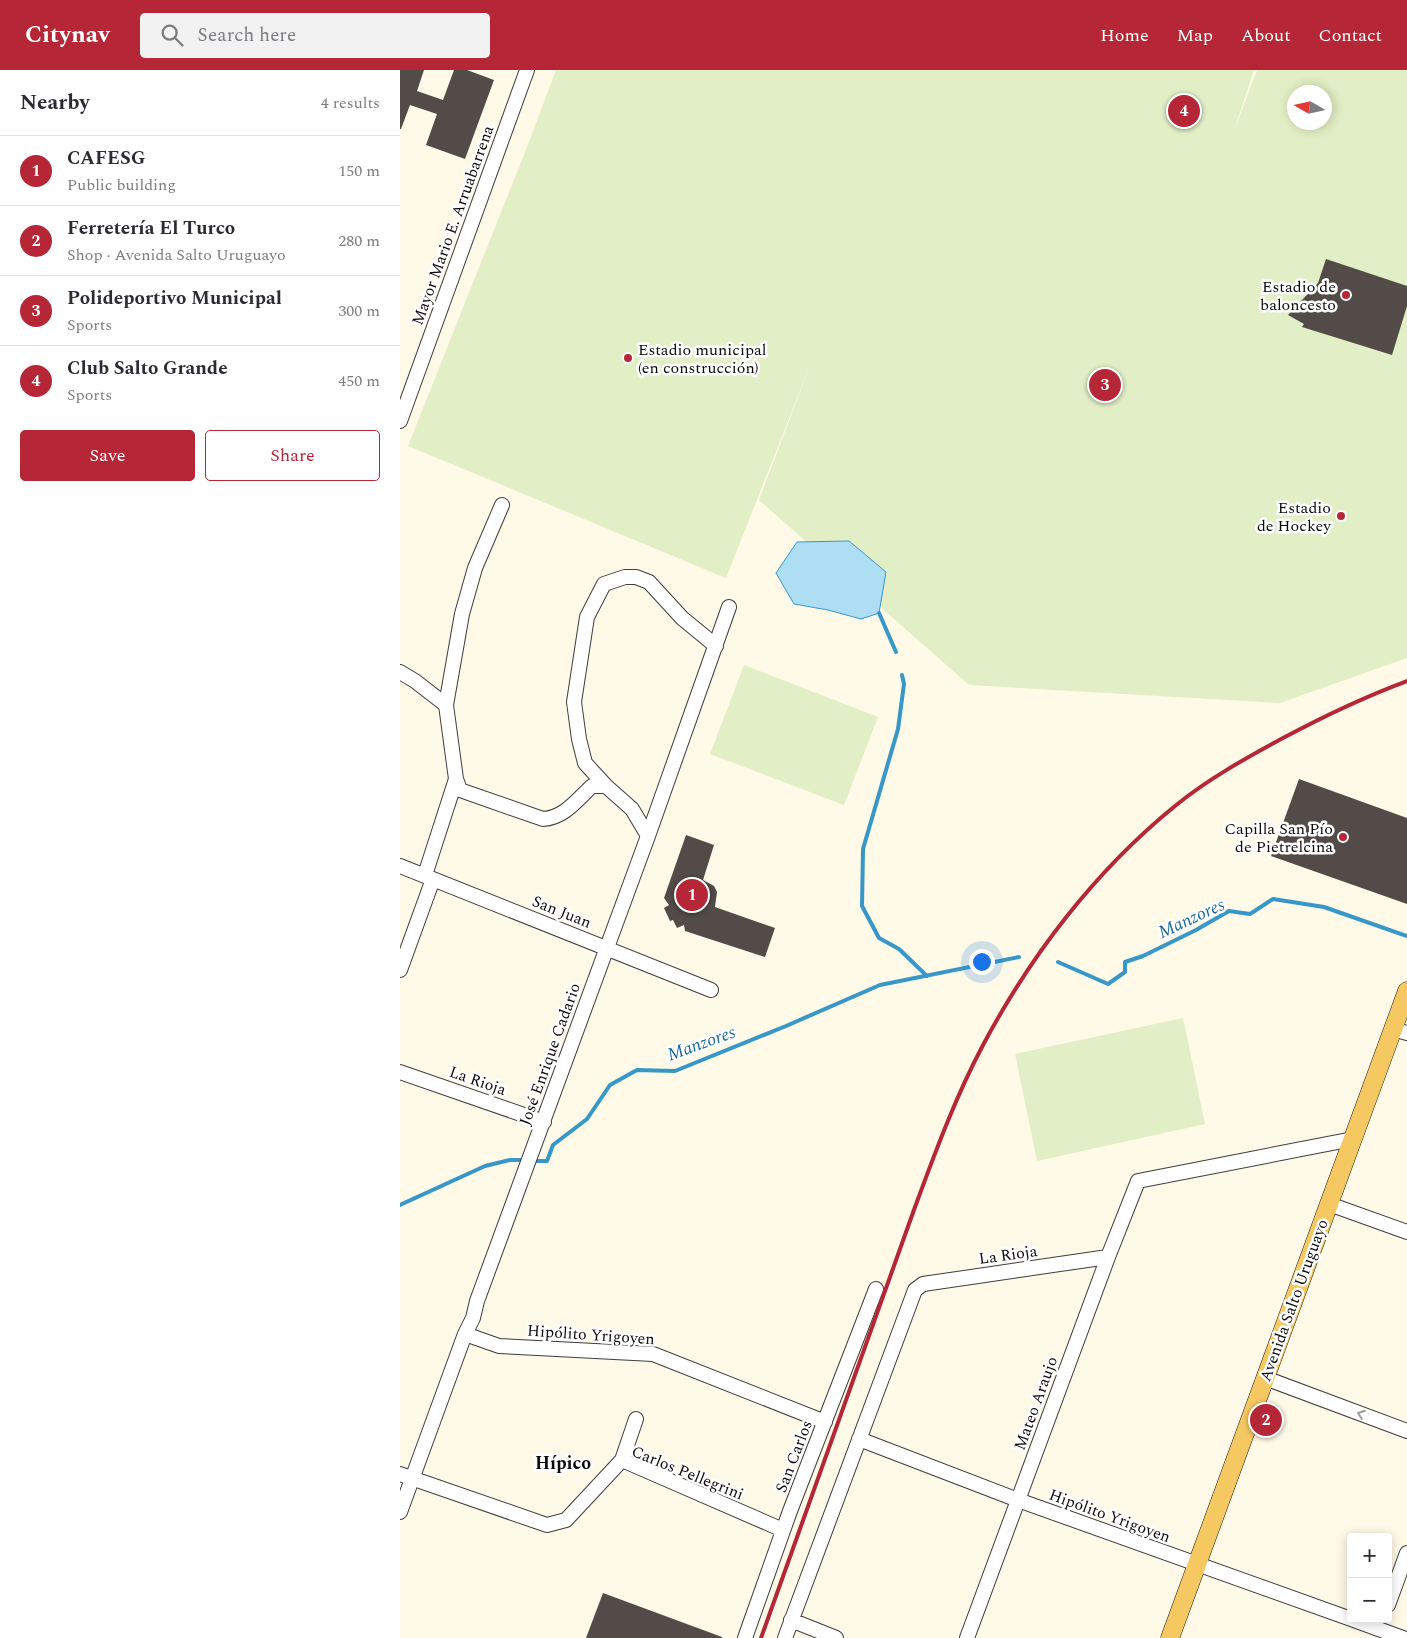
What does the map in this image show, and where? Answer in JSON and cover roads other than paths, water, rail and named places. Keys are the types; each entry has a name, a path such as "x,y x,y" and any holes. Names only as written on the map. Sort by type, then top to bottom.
{"main road":[{"name":"Avenida Salto Uruguayo","path":"1170,1638 1353,1139 1400,1031 1407,991"}],"street":[{"name":"Mayor Mario E. Arruabarrena","path":"400,421 527,70"},
{"path":"502,505 475,568 462,614 446,705 456,779 460,790 543,819 554,818 566,811 592,786 606,786"},
{"path":"648,836 632,809 606,786 585,763 579,739 574,702 587,617 604,584 625,576 636,577 649,582 682,618 716,646"},
{"name":"José Enrique Cadario","path":"400,1512 406,1476 473,1318 477,1301 648,836 729,607"},
{"path":"400,672 415,680 446,705"},
{"path":"400,970 429,877 456,779"},
{"name":"San Juan","path":"400,866 711,990"},
{"name":"La Rioja","path":"400,1072 544,1122"},
{"name":"Mateo Araujo","path":"967,1638 1138,1181 1353,1139"},
{"path":"1329,1204 1407,1232"},
{"name":"La Rioja","path":"859,1439 915,1290 923,1284 1108,1257"},
{"name":"San Carlos","path":"745,1638 783,1530 876,1289"},
{"name":"Hipólito Yrigoyen","path":"465,1334 499,1346 653,1354 825,1422"},
{"path":"1265,1378 1407,1430"},
{"path":"622,1460 636,1418"},
{"path":"784,1638 859,1439"},
{"name":"Hipólito Yrigoyen","path":"859,1439 1018,1500 1347,1618"},
{"name":"Carlos Pellegrini","path":"406,1476 547,1525 566,1520 622,1460 783,1530"},
{"path":"1392,1594 1407,1553"},
{"path":"791,1620 836,1638"},
{"name":"Hipólito Yrigoyen","path":"1363,1623 1404,1638"}],"water":[{"path":"849,541 886,572 879,613 861,619 828,610 794,604 776,573 797,542"}],"waterway":[{"path":"879,613 896,652"},
{"path":"902,675 904,684 898,729 863,849 862,906 879,938 899,949 927,976"},
{"name":"Manzores","path":"1058,962 1108,984 1125,972 1125,962 1143,956 1196,930 1229,911 1250,914 1273,899 1324,907 1407,936"},
{"name":"Manzores","path":"533,1161 547,1161 553,1145 587,1119 610,1085 637,1070 675,1071 880,985 1019,957"},
{"name":"Manzores","path":"400,1205 485,1166 510,1160 526,1160"}],"railway":[{"path":"761,1638 938,1146 972,1066 1021,980 1066,917 1091,887 1118,858 1175,806 1227,769 1255,753 1360,700 1407,681"}],"place":[{"name":"Club Salto Grande","path":"1184,111"},
{"name":"Estadio de baloncesto","path":"1346,295"},
{"name":"Estadio municipal (en construcción)","path":"628,358"},
{"name":"Polideportivo Municipal","path":"1105,385"},
{"name":"Estadio de Hockey","path":"1341,516"},
{"name":"Capilla San Pío de Pietrelcina","path":"1343,837"},
{"name":"CAFESG","path":"692,895"},
{"name":"Ferretería El Turco","path":"1266,1420"}],"district":[{"name":"Hípico","path":"563,1463"}]}
